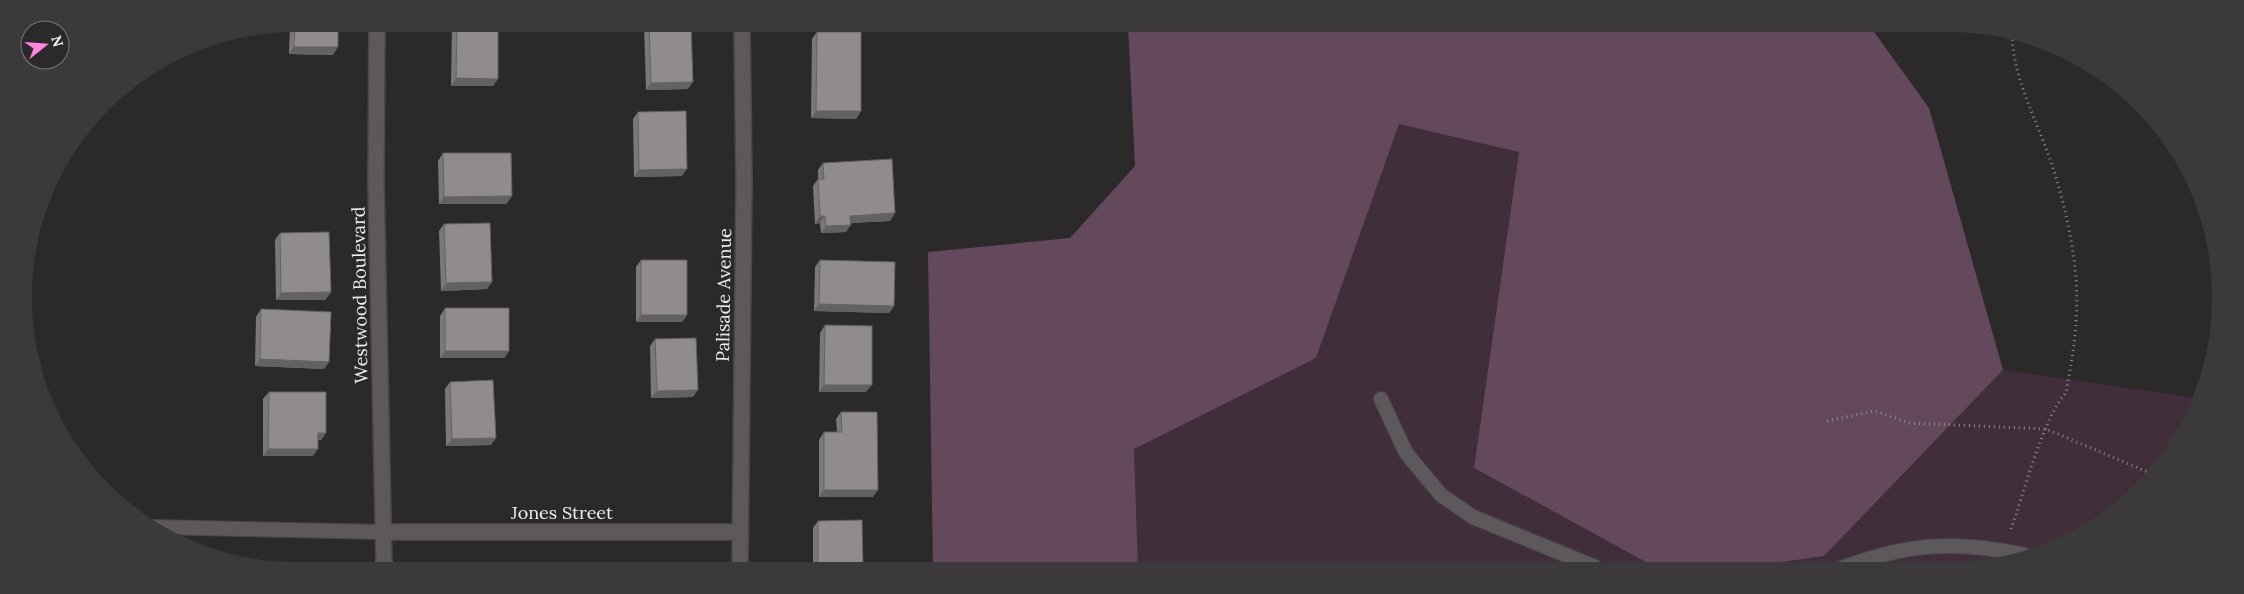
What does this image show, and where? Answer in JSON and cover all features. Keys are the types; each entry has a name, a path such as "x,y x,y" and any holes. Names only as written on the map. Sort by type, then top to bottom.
{"street":[{"name":"Westwood Boulevard","path":"377,32 376,182 384,562"},
{"name":"Palisade Avenue","path":"740,562 744,193 742,32"},
{"name":"Jones Street","path":"384,532 740,532"}],"lane":[{"path":"1381,399 1406,452 1441,495 1473,517 1583,562"},
{"path":"168,527 384,532"},
{"path":"1857,562 1877,554 1917,546 1959,545 2014,552"}],"path":[{"path":"2004,550 2046,429 2059,401 2066,393 2076,321 2076,269 2053,168 2027,100 2012,41"},
{"path":"1827,421 1876,411 1909,422 2046,429 2146,471"}],"shaded area":[{"path":"1128,32 1874,32 1929,108 2003,370 1824,556 1782,562 1646,562 1474,468 1519,152 1399,124 1316,358 1134,449 1138,562 933,562 928,252 1070,238 1135,166"},
{"path":"1399,124 1519,151 1474,468 1646,562 1138,562 1134,449 1316,358"},
{"path":"2003,370 2191,397 2167,444 2134,484 2094,517 2048,541 1999,556 1964,561 1782,562 1824,556"}],"building":[{"path":"295,32 338,32 338,47 294,47"},
{"path":"457,32 498,32 498,79 456,78"},
{"path":"649,32 691,32 693,82 651,83"},
{"path":"817,32 861,32 861,111 816,111"},
{"path":"686,111 687,169 639,170 638,112"},
{"path":"443,153 511,153 512,196 444,197"},
{"path":"892,159 895,213 850,216 851,225 826,226 825,216 820,216 818,179 824,179 823,163"},
{"path":"490,223 492,282 446,283 444,224"},
{"path":"329,232 331,292 281,293 280,233"},
{"path":"641,260 687,260 687,315 641,315"},
{"path":"820,260 895,262 894,306 819,304"},
{"path":"445,308 509,308 509,351 445,351"},
{"path":"261,309 331,312 329,362 260,359"},
{"path":"825,325 872,326 872,385 824,385"},
{"path":"696,338 698,390 657,391 655,339"},
{"path":"493,380 496,438 452,439 450,382"},
{"path":"269,392 326,392 326,433 318,433 318,449 268,449"},
{"path":"841,412 877,412 878,490 824,490 824,432 842,432"},
{"path":"862,520 863,562 818,562 818,521"}]}
